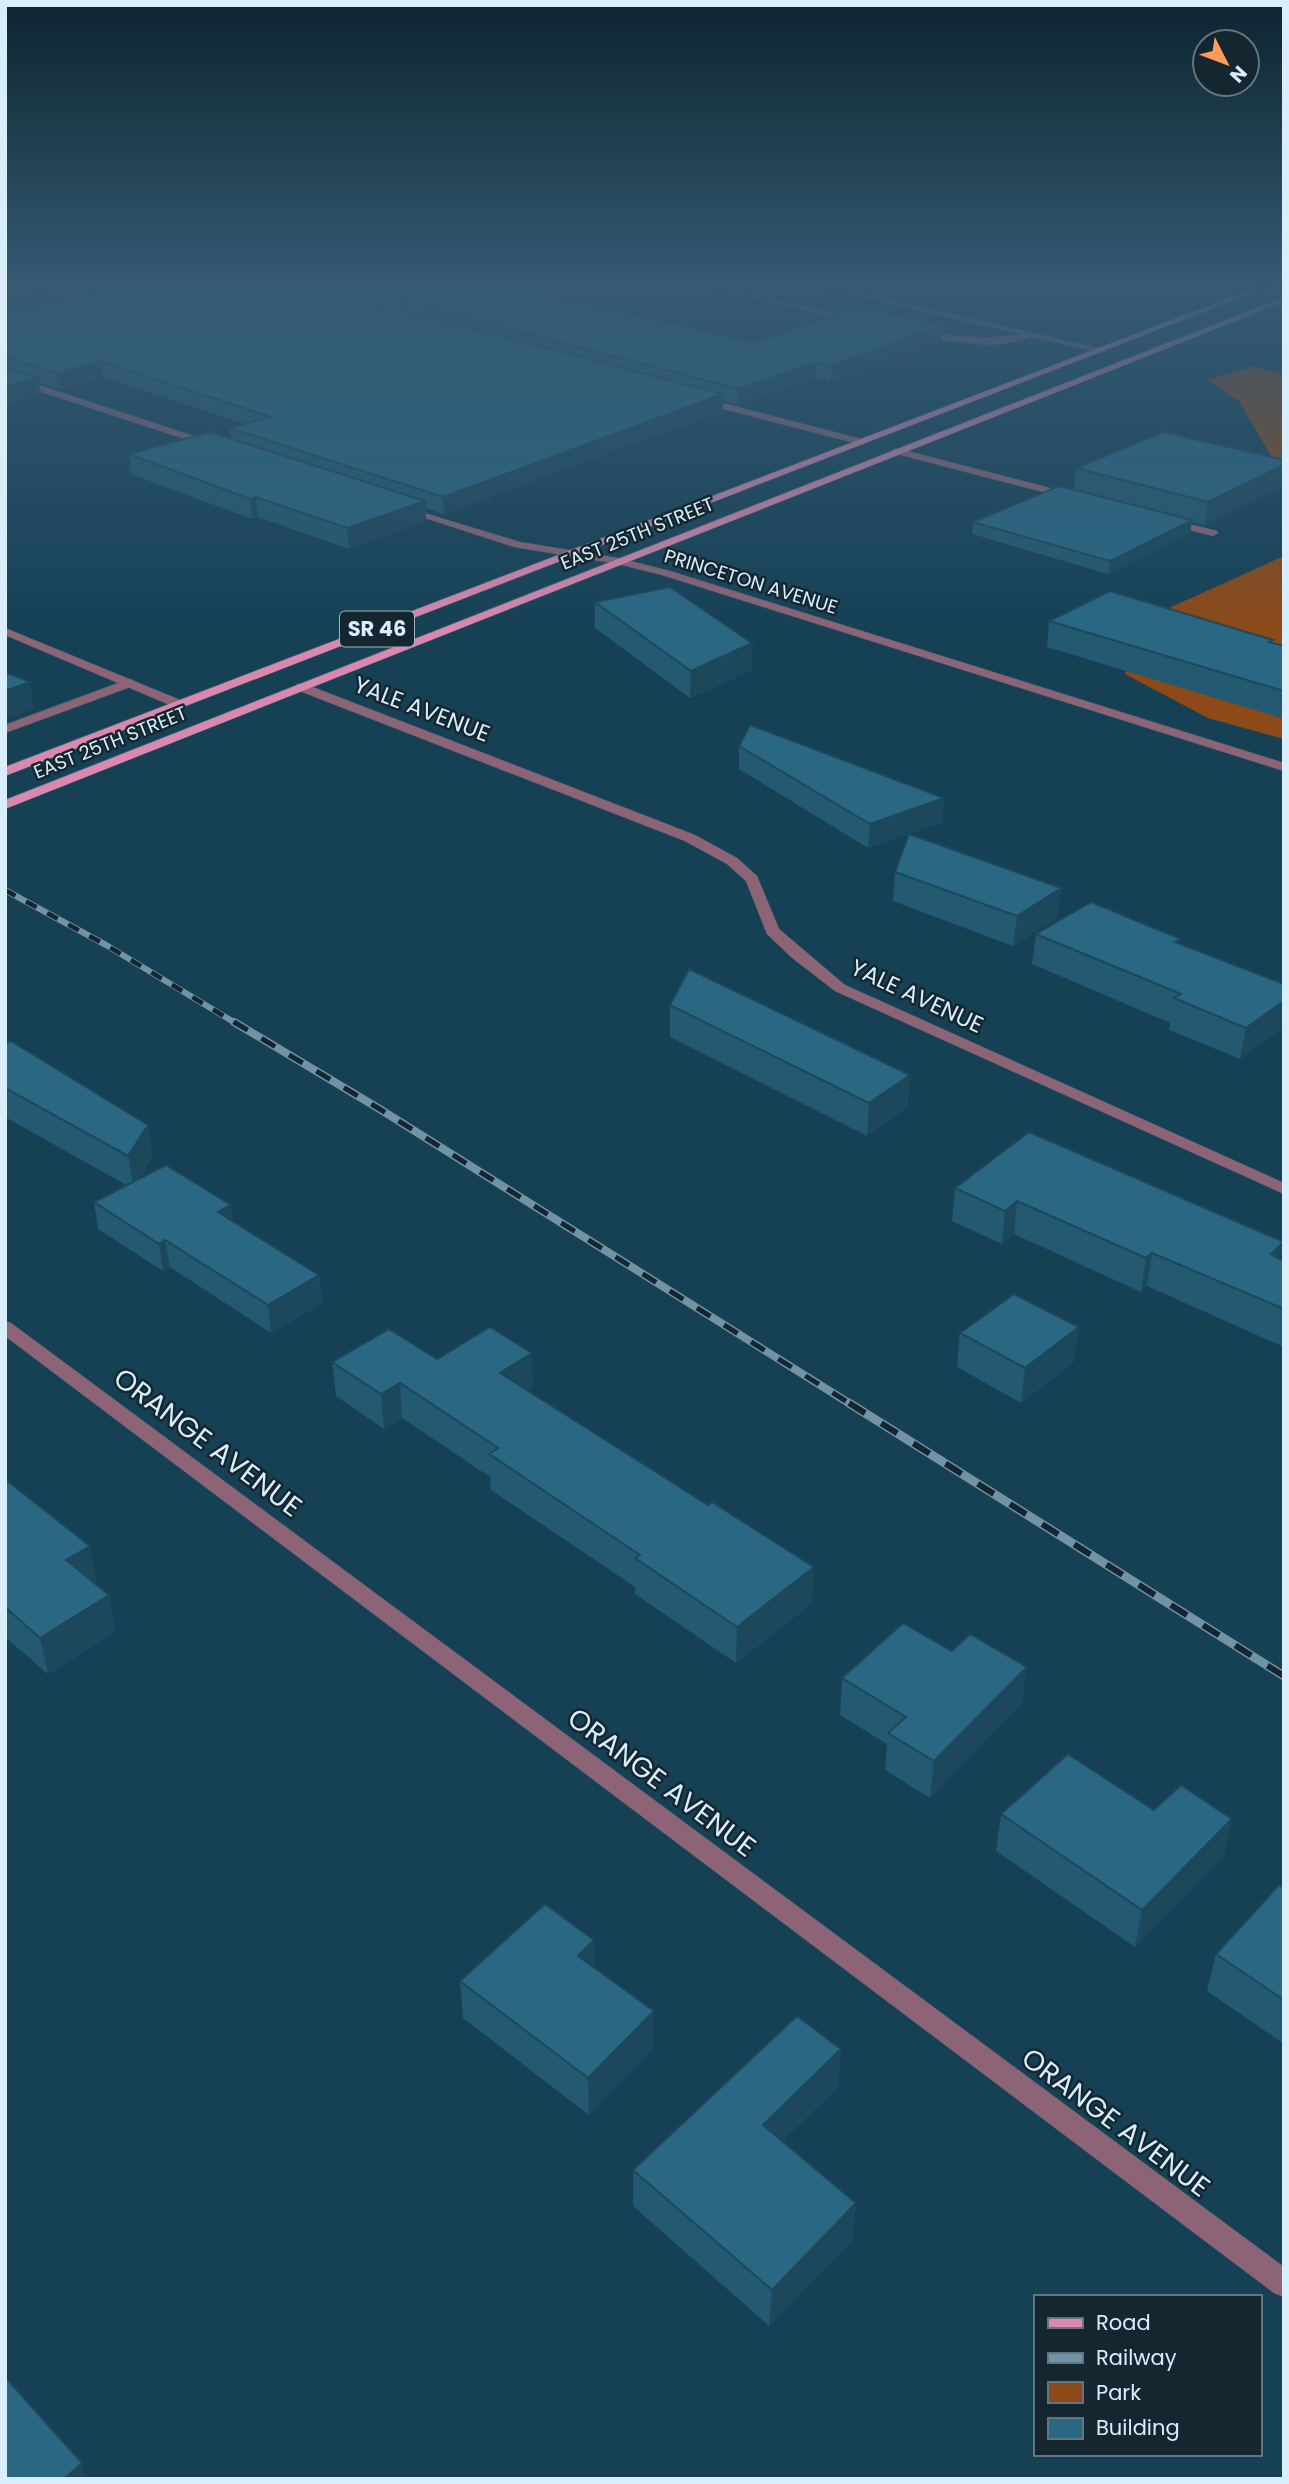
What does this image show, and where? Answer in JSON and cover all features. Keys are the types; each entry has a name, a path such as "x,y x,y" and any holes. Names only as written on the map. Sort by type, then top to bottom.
{"main road":[{"name":"EAST 25TH STREET","path":"5,772 975,399"},
{"path":"896,451 895,440 971,410 979,399"},
{"name":"EAST 25TH STREET","path":"5,805 1029,399"}],"street":[{"path":"72,399 229,450"},
{"path":"698,399 862,442"},
{"path":"896,451 1081,499"},
{"name":"PRINCETON AVENUE","path":"400,506 518,545 618,561 679,577 1284,767"},
{"path":"1160,520 1213,533"},
{"path":"5,631 181,705"},
{"path":"5,729 128,683"},
{"name":"YALE AVENUE","path":"301,687 690,838 732,861 752,879 772,931 796,954 840,988 1284,1189"},
{"name":"ORANGE AVENUE","path":"5,1327 1284,2284"}],"green space":[{"path":"1236,399 1284,399 1284,484 1278,468"},
{"path":"1284,556 1284,739 1208,718 1125,674 1151,616"}],"building":[{"path":"216,399 710,399 443,497 230,428 271,417"},
{"path":"210,432 425,501 347,528 256,497 250,499 129,454"},
{"path":"1164,432 1284,460 1284,465 1208,502 1076,468"},
{"path":"1059,486 1192,520 1110,561 973,522"},
{"path":"670,587 752,643 691,671 595,602"},
{"path":"1110,591 1273,640 1269,642 1284,646 1284,691 1049,621"},
{"path":"5,672 30,682 5,691"},
{"path":"750,725 944,798 870,824 739,746"},
{"path":"909,834 1061,888 1017,916 895,872"},
{"path":"1091,902 1181,939 1175,942 1284,984 1284,1001 1246,1028 1174,998 1181,994 1036,934"},
{"path":"689,969 910,1075 869,1103 670,1005"},
{"path":"11,1041 148,1125 128,1156 5,1088 5,1043"},
{"path":"1029,1132 1284,1242 1271,1254 1284,1261 1284,1309 1152,1253 1146,1258 1017,1201 1005,1211 955,1188"},
{"path":"166,1165 231,1205 218,1212 319,1275 268,1305 165,1240 159,1244 94,1202"},
{"path":"1014,1294 1079,1327 1025,1368 960,1333"},
{"path":"490,1327 532,1353 500,1373 708,1505 712,1502 814,1567 737,1627 635,1558 640,1555 489,1454 498,1448 400,1383 381,1394 332,1362 389,1329 437,1359"},
{"path":"5,1479 90,1546 66,1560 109,1595 40,1638 5,1607"},
{"path":"903,1623 952,1651 970,1634 1027,1667 934,1761 888,1733 906,1717 842,1678"},
{"path":"1068,1754 1154,1810 1181,1785 1232,1819 1142,1910 1001,1814"},
{"path":"1279,1885 1284,1888 1284,2000 1216,1954"},
{"path":"545,1904 594,1940 578,1956 654,2011 588,2078 460,1981"},
{"path":"797,2016 841,2049 763,2125 856,2203 772,2290 633,2170"},
{"path":"5,2377 82,2463 64,2479 5,2479"}],"railway":[{"path":"5,890 106,945 237,1024"},
{"path":"234,1022 378,1108 852,1405"},
{"path":"849,1403 1284,1676"}]}
